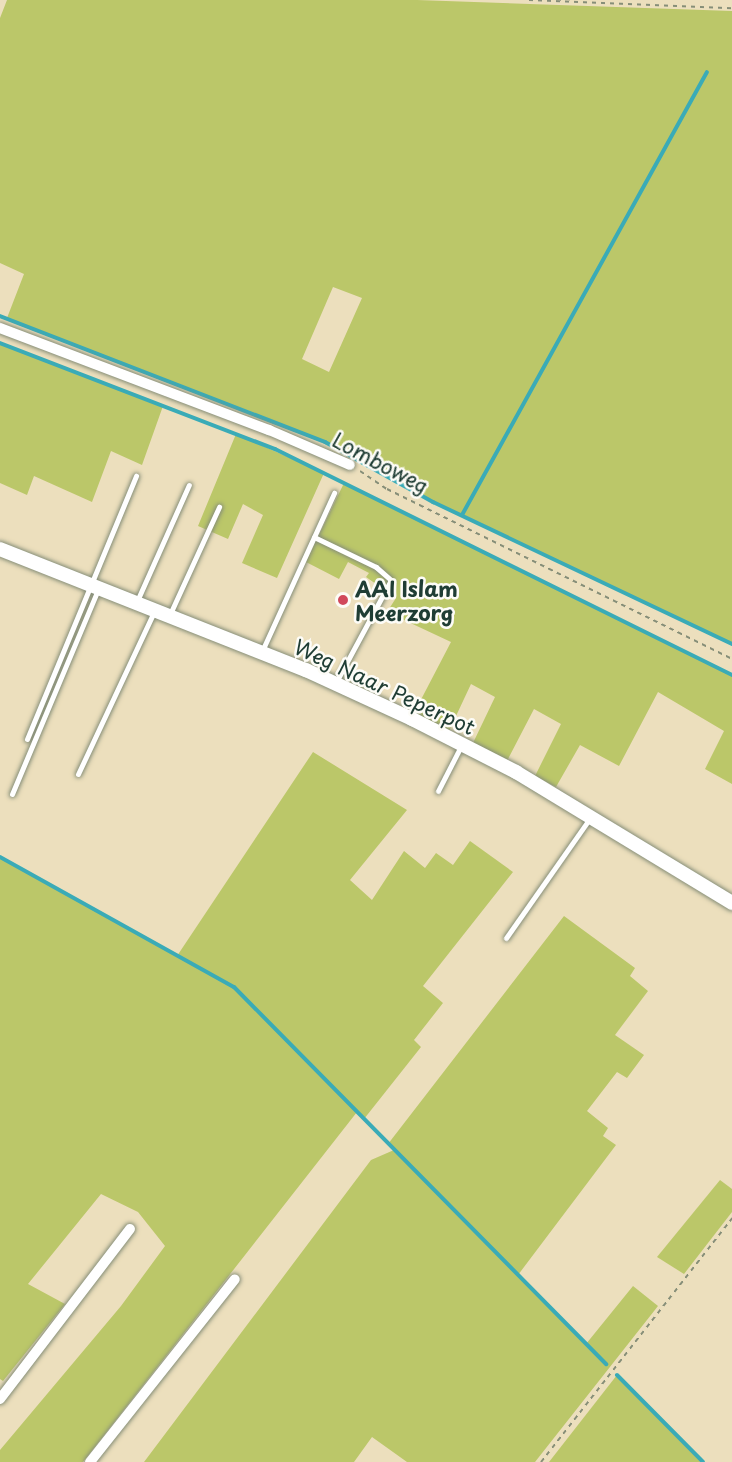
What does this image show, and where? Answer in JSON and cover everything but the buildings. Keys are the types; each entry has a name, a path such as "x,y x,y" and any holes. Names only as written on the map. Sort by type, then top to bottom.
{"street":[{"name":"Lomboweg","path":"0,328 269,430 350,465"},
{"name":"Weg Naar Peperpot","path":"0,549 335,683 462,744 730,897"},
{"path":"0,1400 130,1229"},
{"path":"90,1462 235,1279"}],"lane":[{"path":"12,794 136,476"},
{"path":"136,603 189,485"},
{"path":"262,653 334,493"},
{"path":"169,616 219,507"},
{"path":"314,537 376,567 391,580 335,683"},
{"path":"27,739 95,586"},
{"path":"78,774 155,610"},
{"path":"438,791 462,744"},
{"path":"506,938 591,817"}],"path":[{"path":"529,0 732,8"},
{"name":"Lomboweg","path":"350,465 387,489 732,659"},
{"path":"541,1462 732,1218"}],"green space":[{"path":"7,0 417,0 732,11 732,644 433,502 325,442 7,318 24,274 0,263 0,18","holes":["333,287 362,298 329,372 302,359"]},
{"path":"0,343 163,406 142,465 111,451 92,502 34,476 27,495 0,483"},
{"path":"236,434 324,473 277,578 242,563 263,515 243,504 228,539 198,526"},
{"path":"344,483 732,675 732,784 705,769 724,731 658,692 619,766 580,745 556,787 535,776 561,724 534,709 507,761 473,743 495,697 471,684 449,731 414,713 451,642 387,612 396,598 366,577 369,573 348,562 339,579 306,562"},
{"path":"313,752 407,810 350,880 372,900 404,851 425,868 436,853 453,865 470,841 513,872 423,986 443,1003 414,1040 421,1047 364,1119 357,1112 83,1462 0,1462 0,1450 121,1306 165,1246 138,1212 101,1194 28,1284 65,1304 3,1381 0,1379 0,857 177,956"},
{"path":"564,916 635,968 630,976 648,991 615,1035 644,1055 627,1078 617,1072 587,1111 608,1128 603,1136 616,1145 518,1275 586,1344 633,1286 658,1306 535,1462 407,1462 372,1437 354,1462 144,1462 371,1160 394,1150 388,1144"},
{"path":"720,1180 732,1189 732,1212 684,1274 657,1257"},
{"path":"617,1375 703,1462 549,1462"}],"waterway":[{"path":"462,515 707,72"},
{"path":"0,316 325,442 433,502 732,644"},
{"path":"0,343 275,449 732,675"},
{"path":"0,857 234,987 606,1364"},
{"path":"617,1375 703,1462"}],"place":[{"name":"AAI Islam Meerzorg","path":"343,600"}]}
